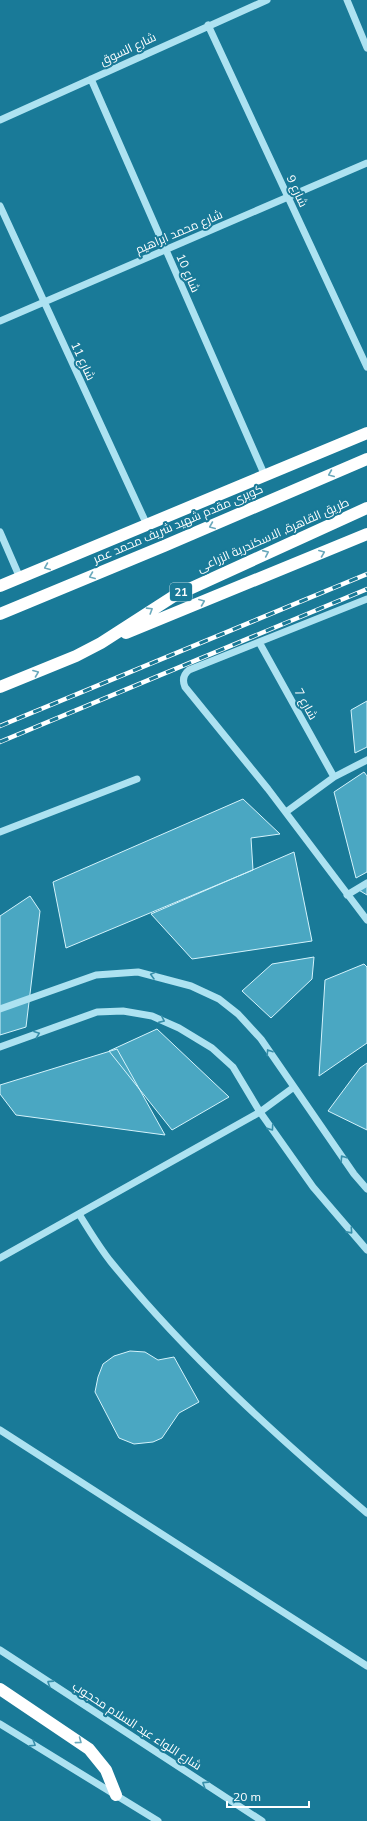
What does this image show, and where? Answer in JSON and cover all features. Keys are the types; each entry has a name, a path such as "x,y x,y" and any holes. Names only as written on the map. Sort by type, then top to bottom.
{"highway":[{"path":"0,586 367,433"},
{"name":"كوبرى مقدم شهيد شريف محمد عمر","path":"0,614 367,459"},
{"name":"طريق القاهرة, الاسكندرية الزراعى","path":"0,687 70,659 101,643 174,596 367,508"},
{"path":"101,643 367,534"},
{"path":"0,1689 89,1749 106,1770 116,1795"}],"street":[{"name":"شارع السوق","path":"0,120 266,0"},
{"path":"346,0 367,48"},
{"name":"شارع 9","path":"208,25 367,367"},
{"name":"شارع 10","path":"91,78 265,476"},
{"name":"شارع محمد ابراهيم","path":"0,321 367,163"},
{"name":"شارع 11","path":"0,206 147,525"},
{"path":"0,532 20,578"},
{"path":"367,599 189,670 186,672 183,680 186,686 286,812 367,920"},
{"name":"شارع 7","path":"259,642 334,777"},
{"path":"286,812 334,777 367,760"},
{"path":"0,832 137,779"},
{"path":"347,895 367,883"},
{"path":"0,1009 96,975 138,972 184,984 219,999 238,1014 261,1039 354,1174 367,1189"},
{"path":"0,1047 97,1012 123,1011 152,1016 184,1031 212,1048 225,1059 246,1086 260,1112 313,1187 367,1250"},
{"path":"0,1258 260,1112 294,1087"},
{"path":"79,1214 110,1261 177,1337 312,1466 367,1513"},
{"path":"0,1430 367,1666"},
{"name":"شارع اللواء عبد السلام محجوب","path":"0,1650 262,1821"},
{"path":"0,1724 158,1821"}],"building":[{"path":"367,701 367,747 355,753 351,710"},
{"path":"364,772 367,776 367,872 356,878 334,792"},
{"path":"243,799 280,834 251,838 253,870 66,948 53,882"},
{"path":"294,852 312,941 192,959 151,914"},
{"path":"367,886 367,895 357,889"},
{"path":"30,896 40,911 26,1027 0,1035 0,916"},
{"path":"314,957 312,979 271,1018 242,991 272,964"},
{"path":"364,964 367,967 367,1043 319,1076 325,980"},
{"path":"157,1029 229,1097 172,1130 109,1051"},
{"path":"117,1049 165,1135 16,1115 0,1094 0,1085"},
{"path":"367,1063 367,1130 328,1111 360,1068"},
{"path":"130,1351 145,1352 158,1360 174,1357 199,1402 179,1413 162,1438 153,1442 134,1444 119,1438 95,1392 98,1377 103,1364 114,1356"}],"railway":[{"path":"0,726 367,574"},
{"path":"0,742 367,589"}]}
